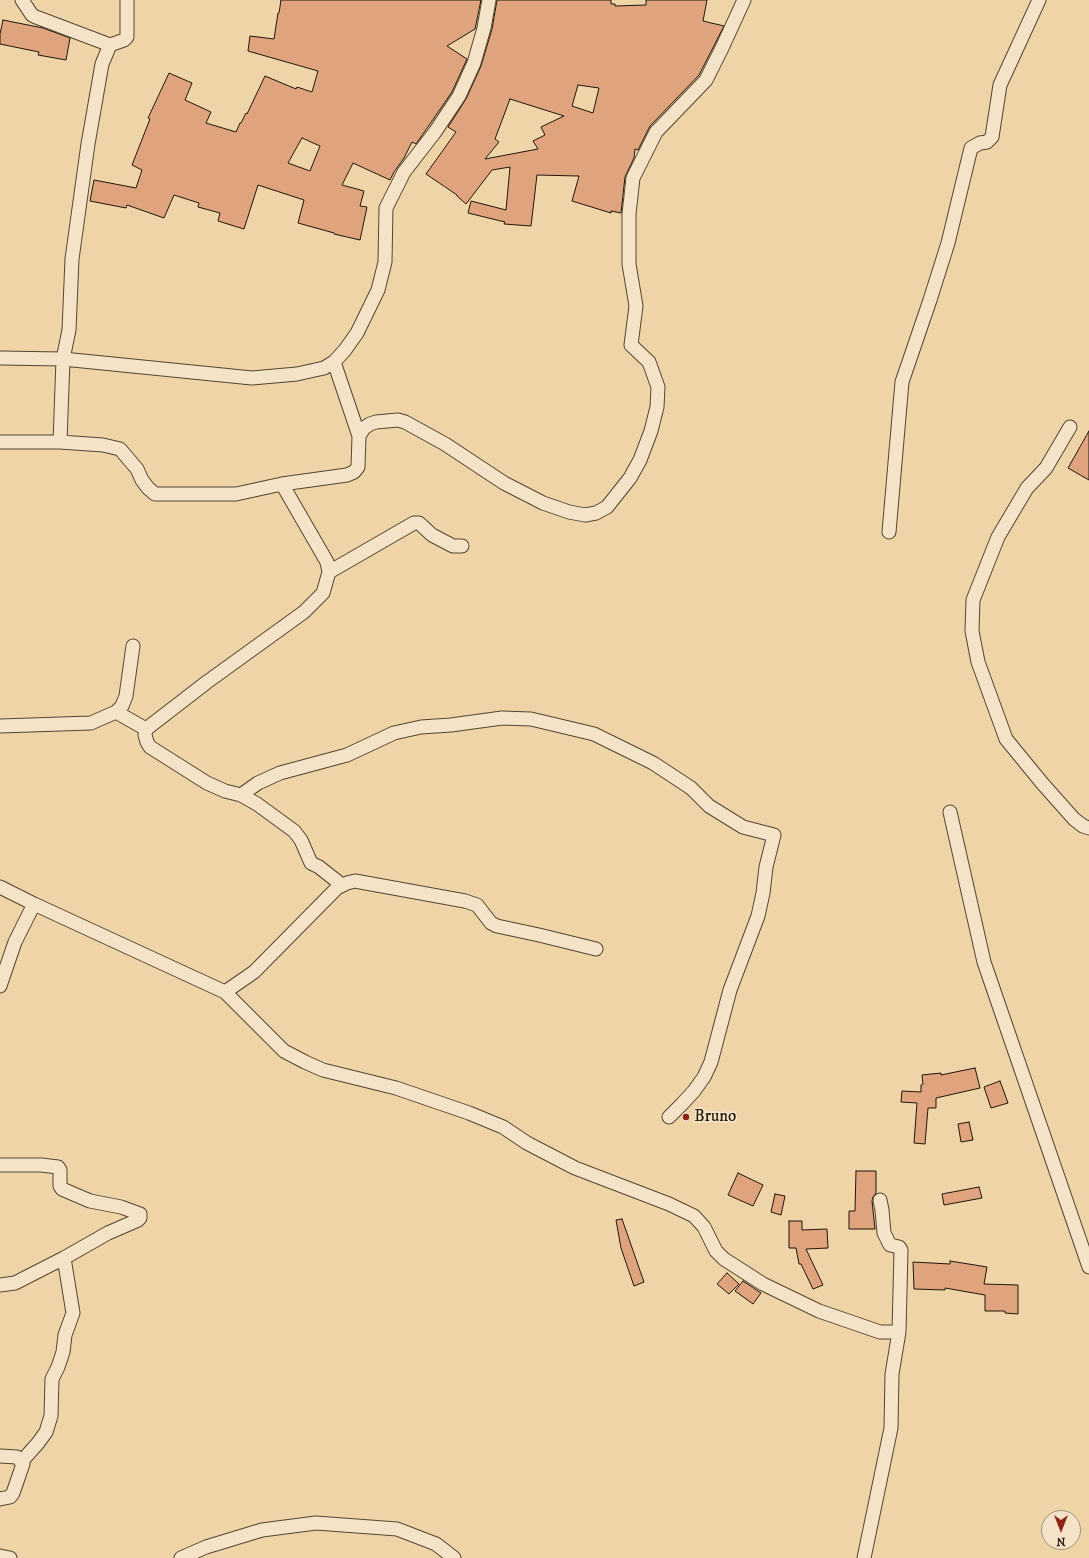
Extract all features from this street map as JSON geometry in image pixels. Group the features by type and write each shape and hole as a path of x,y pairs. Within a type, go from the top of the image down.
{"street":[{"path":"22,0 32,15 36,18 110,45 124,40 127,37 127,0"},
{"path":"0,358 64,359 252,378 297,374 324,368 334,362 346,350 357,333 378,290 385,262 386,208 404,172 435,132 459,96 474,63 484,28 489,0"},
{"path":"359,436 370,424 376,422 398,420 405,422 445,444 504,483 543,503 569,512 584,515 596,513 607,507 630,478 640,460 651,431 657,407 658,387 649,362 631,344 636,306 629,264 629,214 633,178 656,132 706,80 744,0"},
{"path":"889,532 902,382 948,243 971,148 980,143 987,142 992,137 1000,85 1039,0"},
{"path":"60,442 64,359 69,330 72,259 99,77 102,64 110,45"},
{"path":"0,442 60,442 103,445 120,449 137,469 145,484 155,494 236,494 282,484 347,475 354,472 358,467 359,436 334,362"},
{"path":"1070,427 1046,468 1028,488 998,536 972,600 972,631 978,662 1006,739 1074,819 1083,826 1089,828"},
{"path":"146,730 207,682 304,612 323,593 329,572 326,562 282,484"},
{"path":"329,572 414,523 419,523 432,535 453,546 462,546"},
{"path":"0,726 90,723 116,712 122,706 126,696 134,646"},
{"path":"116,712 146,730"},
{"path":"241,795 258,783 280,773 347,755 394,733 421,726 452,725 502,718 531,719 594,734 653,763 691,788 710,806 743,826 774,835 766,867 763,894 758,916 730,990 711,1062 694,1091 669,1117"},
{"path":"146,730 146,738 150,747 207,783 225,791 241,795 257,804 294,831 301,840 311,863 319,867 342,885"},
{"path":"950,812 984,962 1089,1268"},
{"path":"225,992 254,972 342,885 355,881 465,901 477,905 491,923 496,926 596,949"},
{"path":"0,886 34,904 225,992 284,1051 305,1062 323,1070 396,1088 469,1113 503,1127 527,1143 575,1168 669,1204 694,1216 704,1227 716,1251 724,1259 775,1290 819,1311 880,1332 899,1332"},
{"path":"0,986 15,942 34,904"},
{"path":"0,1165 41,1165 58,1167 60,1170 60,1186 62,1189 90,1201 121,1207 140,1214 140,1218 138,1220 108,1233 15,1283 0,1285"},
{"path":"864,1558 890,1428 892,1374 899,1332 901,1250 899,1247 890,1245 884,1233 880,1200"},
{"path":"22,1461 46,1432 52,1416 52,1379 63,1352 65,1335 73,1313 64,1258"},
{"path":"0,1456 17,1457 22,1461 23,1466 10,1497 0,1499"},
{"path":"181,1558 206,1547 262,1530 316,1523 396,1529 436,1544 454,1558"},
{"path":"0,1556 10,1558"}],"building":[{"path":"281,0 481,0 475,29 447,46 467,59 452,92 416,144 412,142 390,180 353,163 342,185 364,191 360,206 367,207 360,240 298,223 304,200 258,185 244,229 218,221 220,213 198,207 199,203 174,195 164,218 127,205 126,208 90,201 94,180 136,188 142,170 132,165 150,119 148,118 169,73 192,83 185,100 211,112 206,123 236,132 246,113 247,114 265,76 296,89 297,87 312,92 318,71 248,51 250,36 274,39","holes":["302,138 320,146 310,171 288,163"]},
{"path":"497,0 611,0 611,4 615,4 615,6 646,5 646,0 707,0 703,21 724,26 699,75 650,126 638,150 635,149 634,158 625,177 621,213 611,211 611,213 572,201 579,176 537,175 531,226 504,224 505,222 468,213 471,201 506,210 510,167 492,170 466,204 457,195 426,174 456,132 448,127 466,99 481,66 492,29","holes":["578,85 599,88 593,113 572,106","510,99 564,116 541,127 545,135 533,141 538,149 485,159 499,142 495,139"]},
{"path":"3,20 43,28 70,38 66,60 38,55 39,52 0,44 0,34"},
{"path":"1089,431 1089,480 1068,468"},
{"path":"975,1068 980,1088 936,1098 936,1108 928,1108 925,1144 914,1143 917,1103 901,1102 902,1091 921,1092 921,1085 923,1084 922,1075 941,1073 941,1075"},
{"path":"1000,1081 1008,1103 991,1108 984,1087"},
{"path":"969,1122 973,1140 961,1142 958,1124"},
{"path":"856,1171 876,1171 876,1193 872,1201 875,1229 849,1229 849,1211 855,1211"},
{"path":"738,1173 763,1185 753,1206 728,1195"},
{"path":"979,1187 982,1198 944,1205 942,1194"},
{"path":"775,1194 785,1196 781,1215 771,1212"},
{"path":"622,1219 644,1282 634,1286 621,1248 616,1220"},
{"path":"789,1221 802,1221 802,1230 827,1229 828,1248 806,1249 823,1285 813,1289 801,1264 799,1264 796,1248 789,1248"},
{"path":"950,1261 987,1267 984,1284 1018,1285 1018,1314 1005,1313 1005,1311 985,1311 985,1295 945,1288 945,1290 914,1289 913,1262 950,1264"},
{"path":"727,1273 739,1284 729,1294 717,1284"},
{"path":"743,1281 761,1293 753,1304 735,1291"}],"place":[{"name":"Bruno","path":"686,1117"}]}
